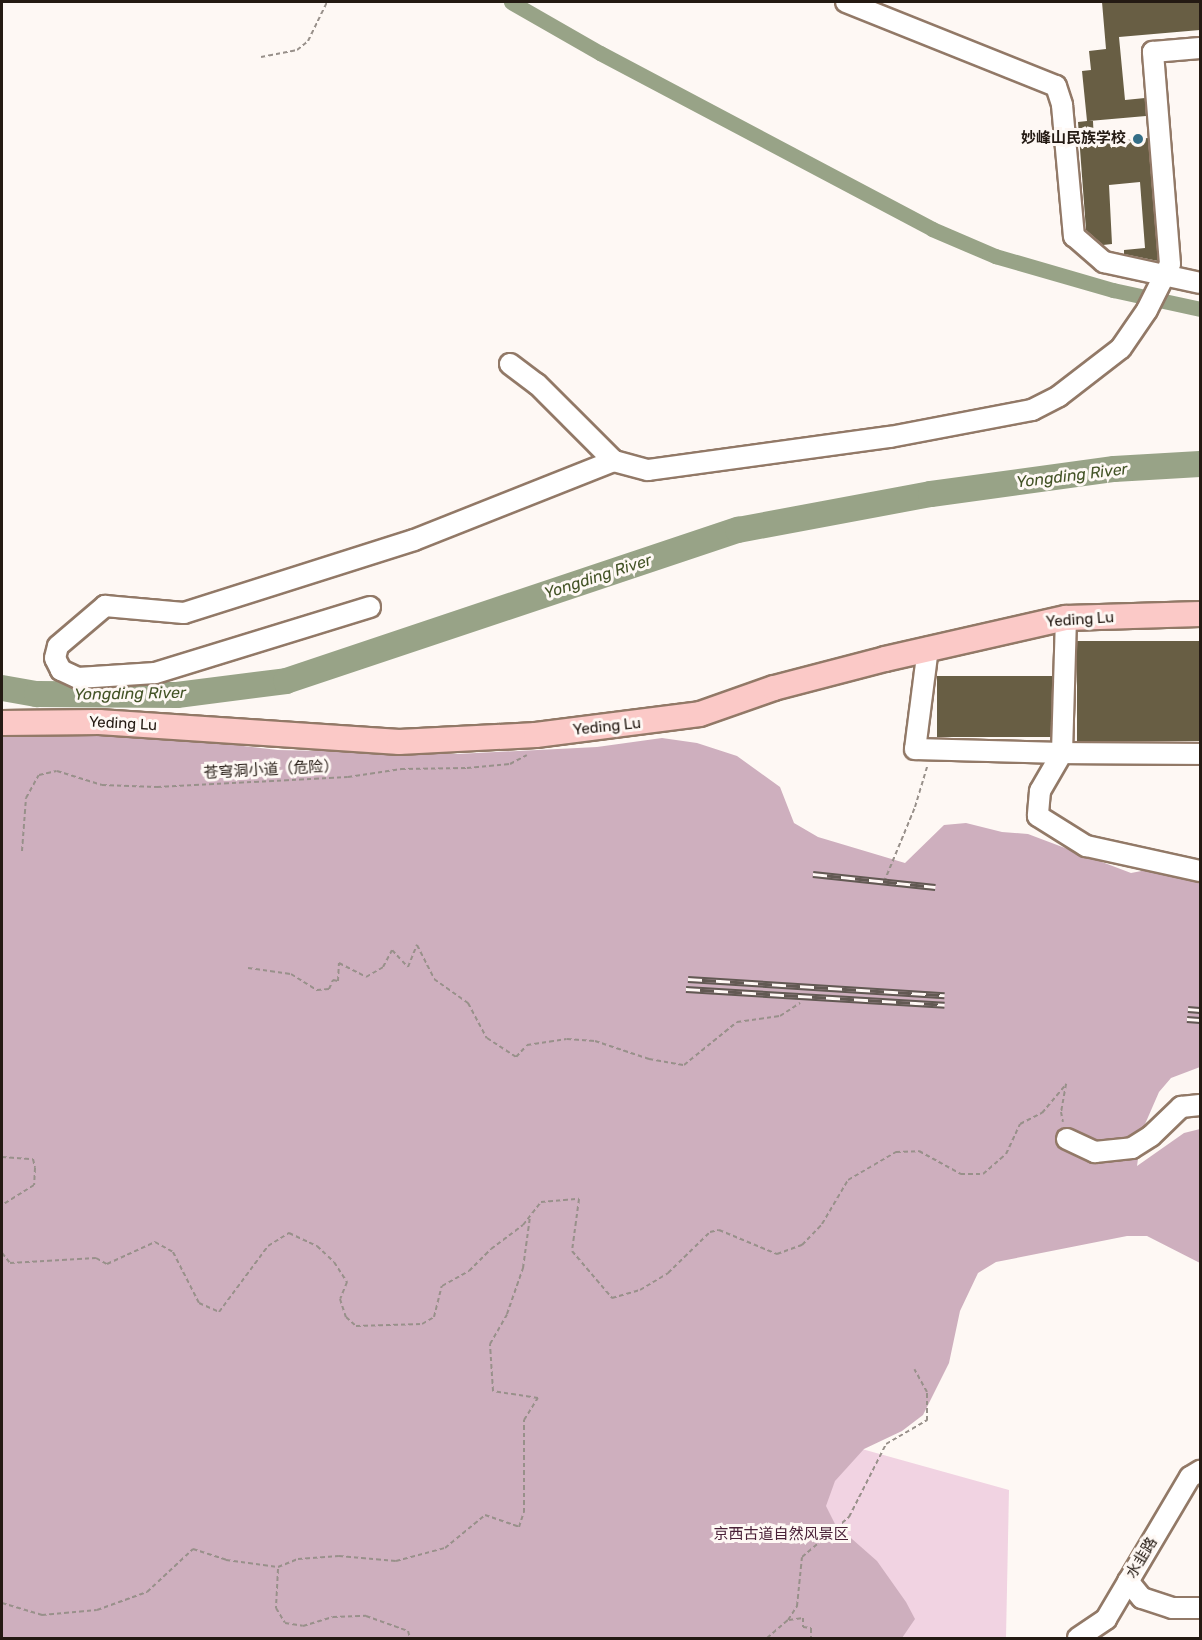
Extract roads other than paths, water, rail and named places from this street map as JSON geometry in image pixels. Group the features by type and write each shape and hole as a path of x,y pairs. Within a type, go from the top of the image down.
{"main road":[{"name":"Yeding Lu","path":"2,723 99,722 399,742 536,735 700,714 774,688 928,648 1066,618 1200,614"}],"street":[{"path":"846,2 1056,86 1062,105 1074,236 1104,262 1158,283 1200,283"},
{"path":"510,364 537,384 614,461 648,470 890,437 1032,410 1059,396 1121,348 1147,310 1158,283 1170,264 1153,52 1200,48"},
{"path":"370,607 155,673 78,678 61,670 55,658 58,646 105,606 184,613 414,540 614,461"},
{"path":"1066,618 1062,753 1040,791 1038,816 1086,846 1200,871"},
{"path":"928,648 915,749 1200,754"},
{"path":"1067,1139 1095,1152 1132,1148 1151,1136 1181,1107 1200,1105"},
{"name":"水韭路","path":"1078,1638 1106,1619 1190,1478 1200,1471"},
{"path":"1128,1581 1142,1598 1172,1608 1200,1608"}],"waterway":[{"path":"511,2 600,53 932,229 995,256 1113,290 1200,309"},
{"name":"Yongding River","path":"2,688 37,694 177,695 286,681 738,530 931,494 1114,469 1200,464"}],"railway":[{"path":"813,874 935,887"},
{"path":"688,979 945,995"},
{"path":"686,989 945,1005"},
{"path":"1188,1009 1200,1010"},
{"path":"1187,1019 1200,1020"}],"place":[{"name":"妙峰山民族学校","path":"1138,139"}],"park label":[{"name":"京西古道自然风景区","path":"781,1535"}]}
